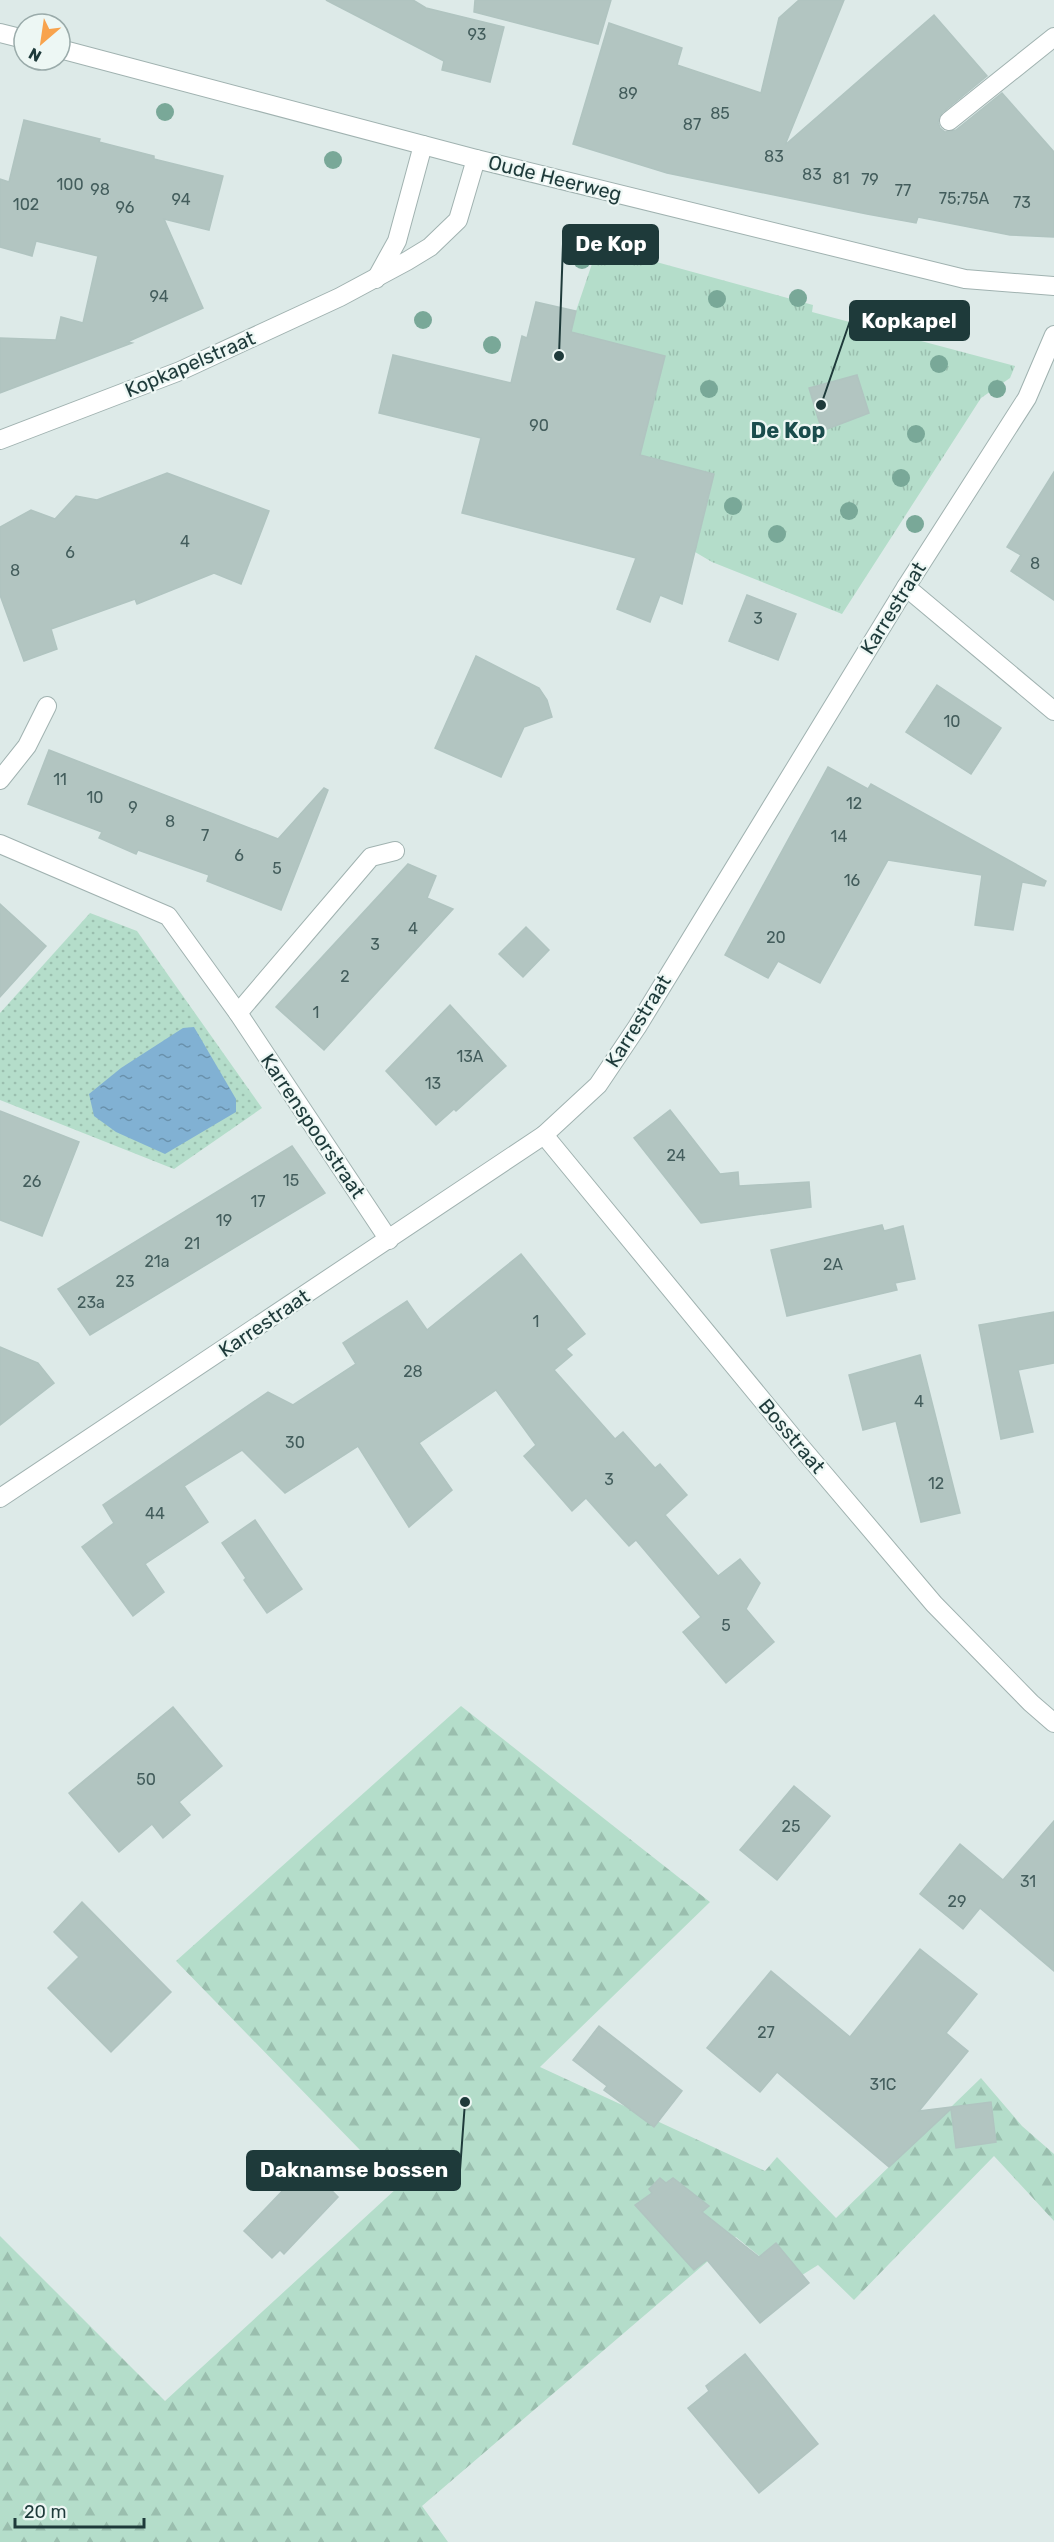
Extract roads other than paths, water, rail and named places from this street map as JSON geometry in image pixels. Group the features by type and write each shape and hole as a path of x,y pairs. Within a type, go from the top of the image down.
{"street":[{"path":"949,122 1054,37"},
{"name":"Oude Heerweg","path":"72,51 476,159 965,279 1054,286"},
{"path":"376,279 396,241 423,145"},
{"name":"Kopkapelstraat","path":"0,440 180,371 376,279 430,247 458,219 476,159"},
{"name":"Karrestraat","path":"0,1498 544,1135 598,1085 637,1027 906,587 1027,398 1054,335"},
{"path":"906,587 1054,711"},
{"path":"0,780 27,746 47,706"},
{"name":"Karrenspoorstraat","path":"0,844 168,916 238,1013 389,1240"},
{"path":"238,1013 371,857 395,851"},
{"name":"Bosstraat","path":"544,1135 795,1440 934,1604 1031,1703 1054,1723"}],"water":[{"path":"194,1027 236,1099 236,1112 165,1154 116,1132 94,1116 89,1094 121,1068 183,1028"}],"place":[{"name":"De Kop","path":"559,356"},
{"name":"Kopkapel","path":"821,405"},
{"name":"Daknamse bossen","path":"465,2102"}],"district":[{"name":"De Kop","path":"788,430"}]}
